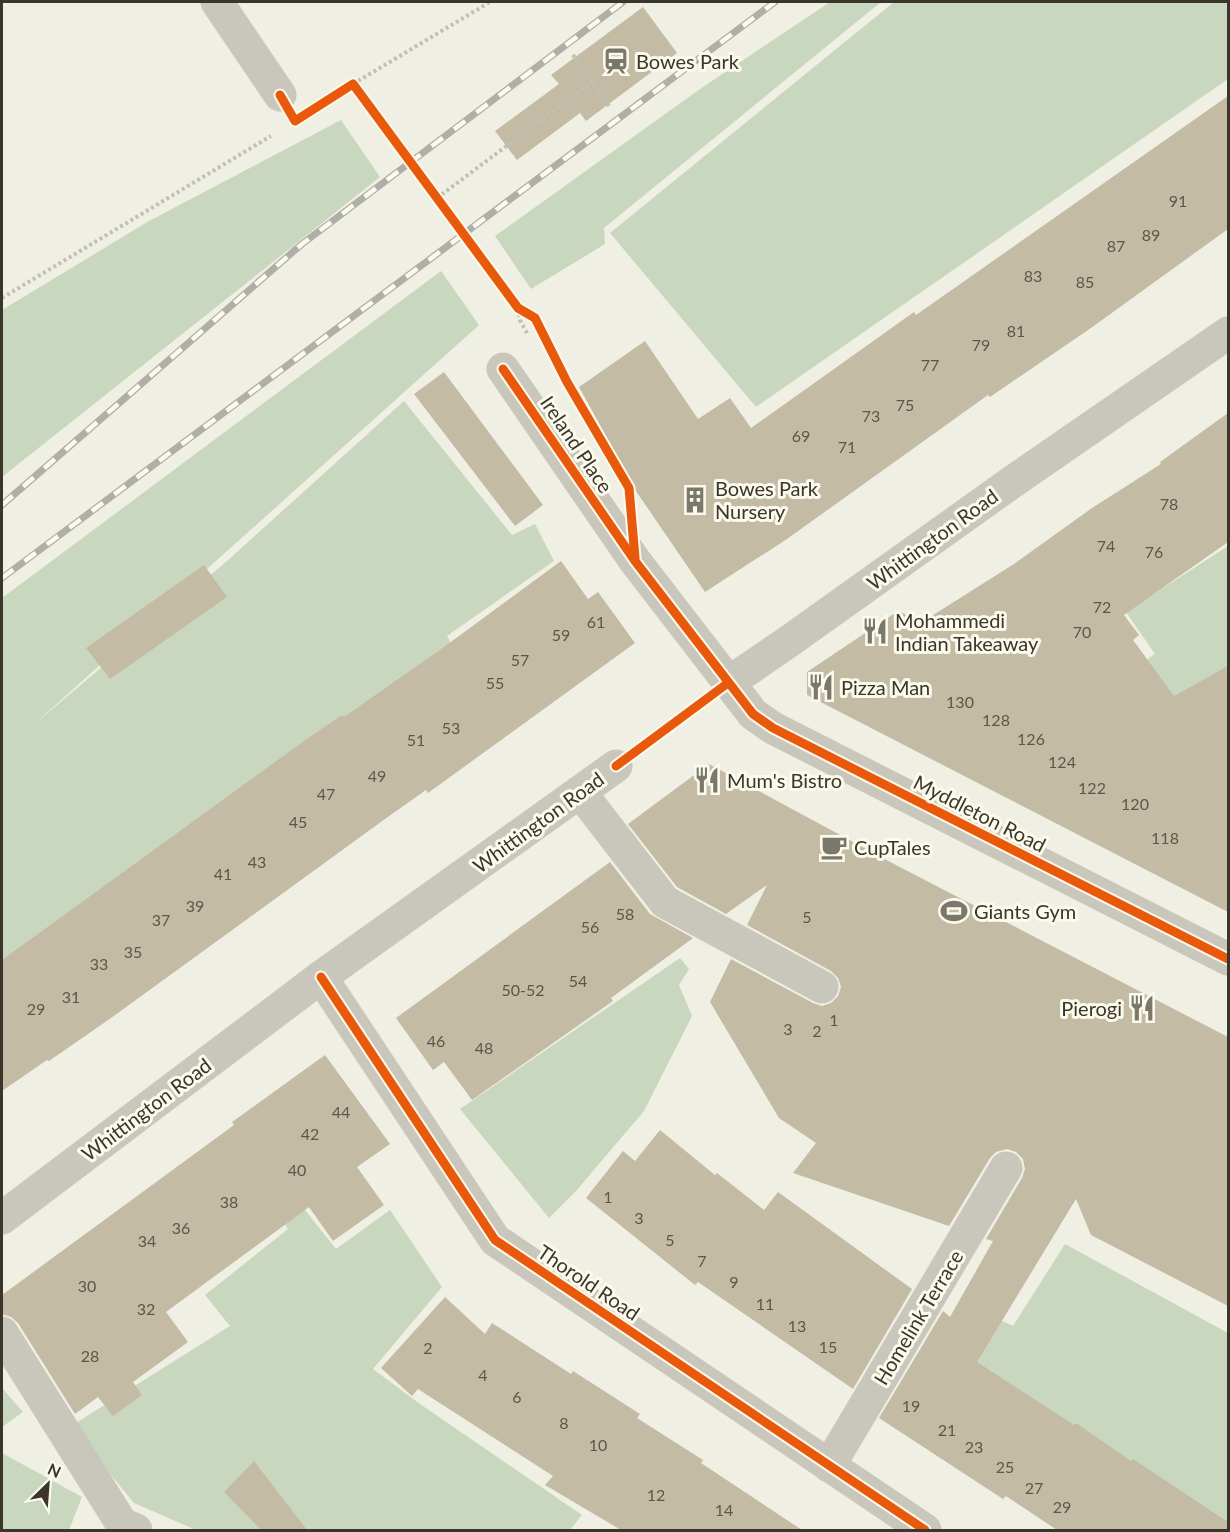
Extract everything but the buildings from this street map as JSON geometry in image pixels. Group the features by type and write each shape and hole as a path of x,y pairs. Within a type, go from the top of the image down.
{"street":[{"path":"217,2 288,108"},
{"name":"Whittington Road","path":"728,683 1228,333"},
{"name":"Ireland Place","path":"503,369 635,561 728,683"},
{"name":"Myddleton Road","path":"728,683 753,714 773,729 1228,959"},
{"name":"Whittington Road","path":"2,1218 321,977 616,766"},
{"path":"580,792 665,902 822,987"},
{"name":"Thorold Road","path":"321,977 495,1239 925,1530"},
{"name":"Homelink Terrace","path":"829,1466 1006,1168"},
{"path":"2,1333 122,1524 136,1530"}],"path":[{"path":"343,90 490,2"},
{"path":"573,55 609,106"},
{"path":"437,198 592,82"},
{"path":"353,84 360,93"},
{"path":"2,298 288,108"},
{"path":"430,189 444,208"},
{"path":"511,299 522,314"}],"green space":[{"path":"830,2 881,2 604,228 605,244 531,289 495,236 700,89"},
{"path":"894,2 1228,2 1228,79 756,407 610,233"},
{"path":"341,120 380,177 2,477 2,310 149,221"},
{"path":"441,271 479,325 31,727 227,561 404,401 512,535 535,524 554,561 447,636 503,739 492,746 446,693 2,979 2,598"},
{"path":"1228,546 1228,737 1223,744 1103,690 1155,654 1126,612"},
{"path":"680,958 689,969 679,985 692,1016 644,1111 576,1191 549,1218 460,1109"},
{"path":"282,1181 336,1249 390,1210 442,1287 373,1369 582,1515 570,1530 196,1530 134,1503 71,1426 230,1326 205,1295 288,1229 264,1192"},
{"path":"1065,1244 1228,1333 1228,1530 1193,1530 955,1377 965,1304 1013,1326"},
{"path":"2,1388 23,1412 2,1427"},
{"path":"2,1453 82,1497 69,1530 2,1530"}],"railway":[{"path":"2,505 302,244 623,2"},
{"path":"2,578 775,2"}],"cycle path":[{"path":"280,95 295,121 353,84 518,308 535,318 567,382 629,488 635,558"},
{"path":"503,369 635,561 753,714 773,728 1228,959"},
{"path":"616,766 728,683"},
{"path":"321,977 495,1240 925,1530"}],"place":[{"name":"Bowes Park","path":"616,61"},
{"name":"Bowes Park Nursery","path":"695,500"},
{"name":"Mohammedi Indian Takeaway","path":"875,631"},
{"name":"Pizza Man","path":"821,687"},
{"name":"Mum's Bistro","path":"707,780"},
{"name":"CupTales","path":"834,847"},
{"name":"Giants Gym","path":"954,911"},
{"name":"Pierogi","path":"1142,1008"}]}
